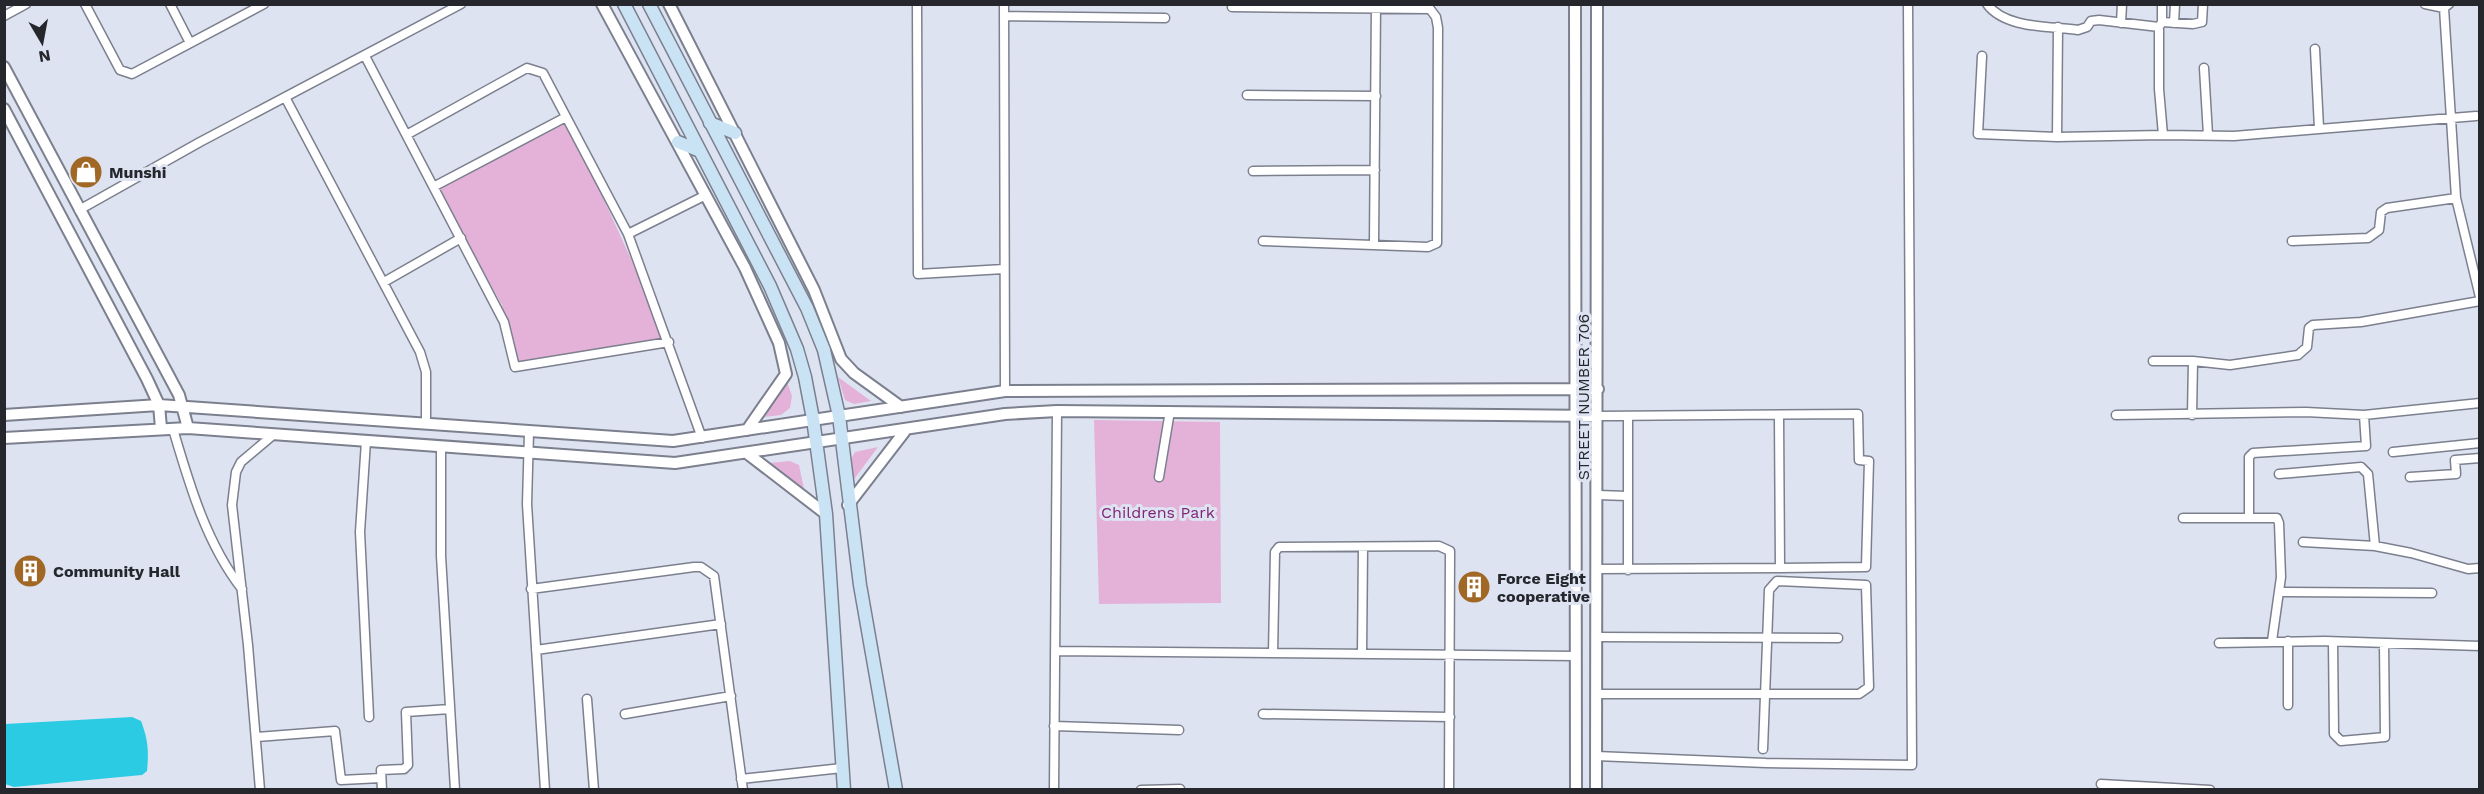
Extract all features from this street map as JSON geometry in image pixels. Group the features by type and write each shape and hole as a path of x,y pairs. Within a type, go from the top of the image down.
{"main road":[{"path":"624,4 788,326 805,377 826,514 844,789"},
{"path":"649,4 807,308 824,350 839,416 848,505 896,789"},
{"path":"710,123 735,133"},
{"path":"678,142 700,151"}],"street":[{"path":"4,16 26,4"},
{"path":"85,4 120,70 127,73 136,73 264,4"},
{"path":"170,4 190,43"},
{"path":"79,210 460,4"},
{"path":"602,4 763,303 786,368 786,374 747,430"},
{"path":"669,4 814,290 841,359 854,373 901,407"},
{"path":"917,4 918,274 1004,268"},
{"path":"1004,4 1005,391"},
{"path":"1575,4 1576,789"},
{"name":"STREET NUMBER 706","path":"1596,789 1597,4"},
{"path":"1596,756 1766,764 1912,765 1908,4"},
{"path":"1987,4 1992,12 2007,20 2078,30 2087,27 2091,21 2099,20 2160,24 2202,22 2203,4"},
{"path":"2121,23 2122,4"},
{"path":"2162,4 2158,80 2163,135"},
{"path":"2174,23 2175,4"},
{"path":"2153,361 2193,361 2230,365 2298,355 2307,347 2309,328 2313,325 2361,322 2480,299 2456,198 2449,118 2446,6 2425,4"},
{"path":"1374,243 1376,6"},
{"path":"1232,7 1376,6 1430,9 1436,17 1439,233 1437,243 1428,247 1374,243 1263,241"},
{"path":"1004,16 1165,18"},
{"path":"2056,136 2058,27"},
{"path":"2315,49 2319,129"},
{"path":"365,56 408,134 504,322 515,367 669,342"},
{"path":"1982,56 1978,134 2208,135 2319,129 2476,116"},
{"path":"4,67 184,406 188,428"},
{"path":"408,134 531,68 543,73 628,234 702,438"},
{"path":"2204,68 2208,135"},
{"path":"1247,95 1376,96"},
{"path":"285,97 420,352 426,372 426,424"},
{"path":"4,109 159,405 203,519 233,577 242,589"},
{"path":"435,186 566,117"},
{"path":"1253,171 1375,171"},
{"path":"628,234 706,195"},
{"path":"2292,241 2368,238 2379,230 2381,212 2387,208 2456,198"},
{"path":"384,282 461,238"},
{"path":"2469,258 2480,256"},
{"path":"2192,415 2193,361"},
{"path":"4,415 159,405 529,433 673,441 1005,391 1598,389"},
{"path":"2116,415 2316,412 2364,416 2480,403"},
{"path":"4,438 188,428 675,463 817,444 1005,414 1057,411 1628,417 1858,414 1859,460 1869,461 1866,567 1597,569"},
{"path":"1054,789 1057,411"},
{"path":"1160,477 1170,411"},
{"path":"1779,416 1780,567"},
{"path":"2249,518 2249,457 2253,453 2366,446 2364,416"},
{"path":"1628,417 1628,570"},
{"path":"848,505 905,430"},
{"path":"529,433 527,504 544,789"},
{"path":"260,789 257,737 232,505 236,472 248,453 273,435"},
{"path":"366,441 360,532 369,717"},
{"path":"2393,452 2480,444"},
{"path":"441,446 441,556 455,789"},
{"path":"748,454 826,514"},
{"path":"2410,477 2456,474 2455,460 2480,458"},
{"path":"2279,474 2361,467 2366,470 2375,546"},
{"path":"1598,495 1627,496"},
{"path":"2183,518 2270,516 2277,518 2279,523 2279,592 2272,641"},
{"path":"2303,542 2375,546 2411,553 2468,569 2480,568"},
{"path":"1273,653 1275,552 1279,547 1439,546 1450,551 1449,789"},
{"path":"1362,654 1363,547"},
{"path":"531,589 701,567 714,576 743,789"},
{"path":"1597,694 1764,694 1866,692 1869,687 1866,585 1778,581 1769,590 1766,639 1764,694 1763,749"},
{"path":"2279,592 2432,593"},
{"path":"536,650 721,624"},
{"path":"1597,637 1838,638"},
{"path":"2288,641 2288,705"},
{"path":"2219,643 2288,641 2480,646"},
{"path":"2333,642 2334,734 2341,741 2385,736 2384,643"},
{"path":"1055,651 1576,656"},
{"path":"626,714 731,696"},
{"path":"587,699 594,789"},
{"path":"382,789 381,778 384,769 404,768 408,765 406,712 450,709"},
{"path":"1263,714 1450,717"},
{"path":"1054,726 1179,730"},
{"path":"257,737 334,731 341,780 381,778"},
{"path":"741,779 842,768"},
{"path":"2101,784 2210,789"},
{"path":"1141,789 1180,789"}],"green space":[{"path":"566,117 669,342 515,367 502,305 435,186"},
{"path":"838,377 871,401 854,404 845,400"},
{"path":"786,379 792,396 790,408 781,415 765,417"},
{"name":"Childrens Park","path":"1094,420 1220,422 1221,603 1099,604"},
{"path":"878,447 852,482 850,461 855,452"},
{"path":"790,461 799,465 804,489 769,463"}],"water":[{"path":"132,717 141,721 147,740 147,771 142,775 14,787 5,784 5,724"}],"place":[{"name":"Munshi","path":"86,172"},
{"name":"Community Hall","path":"30,571"},
{"name":"Force Eight cooperative","path":"1474,587"}]}
